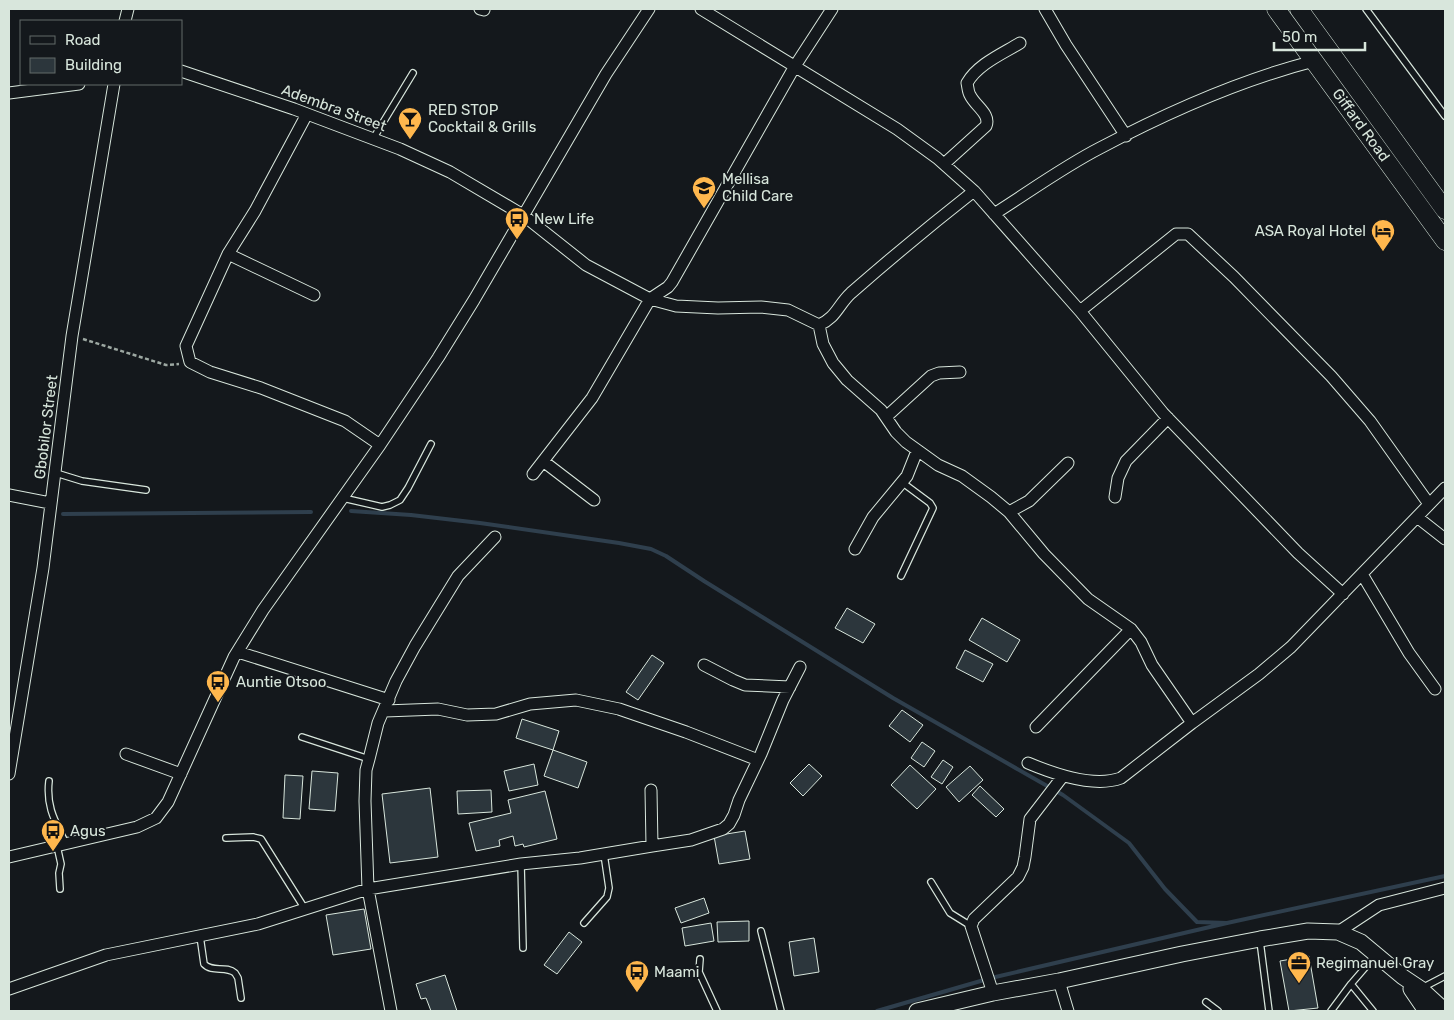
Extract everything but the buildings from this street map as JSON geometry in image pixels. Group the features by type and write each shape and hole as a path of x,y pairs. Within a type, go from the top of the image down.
{"main road":[{"name":"Giffard Road","path":"1276,9 1445,241"},
{"name":"Giffard Road","path":"1299,9 1445,210"}],"street":[{"path":"9,857 137,827 156,818 168,802 238,652 263,610 380,445 438,358 606,74 649,9"},
{"path":"701,9 897,129 944,164 974,191 1080,311 1168,418 1298,553 1343,594"},
{"path":"533,474 592,398 650,299 668,287 672,282 794,66 832,9"},
{"path":"1046,9 1066,45 1126,136"},
{"path":"944,164 986,126 988,122 986,116 970,95 967,83 972,75 986,63 1020,42"},
{"path":"994,214 1099,148 1214,94 1277,71 1314,61"},
{"name":"Adembra Street","path":"182,71 307,114 400,149 450,172 523,215 586,265 650,299 676,306 718,308 762,307 788,310 819,325"},
{"path":"9,93 72,85"},
{"name":"Gbobilor Street","path":"9,774 43,568 72,336 114,85"},
{"path":"307,114 254,211 228,254 186,346 190,362 210,372 261,388 345,421 380,445"},
{"path":"974,191 850,294 836,314 828,321 819,325 823,344 833,363 847,380 874,402 896,432 917,451 938,465 962,476 1009,512 1044,554 1076,588 1088,599 1131,628 1141,642 1152,665 1192,723"},
{"path":"1080,311 1176,234 1188,234 1234,277 1331,376 1370,421 1430,504"},
{"path":"228,254 314,295"},
{"path":"886,417 931,376 939,373 960,372"},
{"path":"1115,497 1118,478 1126,461 1168,418"},
{"path":"855,549 873,518 902,483 917,451"},
{"path":"543,461 594,500"},
{"path":"1009,512 1029,501 1068,463"},
{"path":"1028,763 1054,774 1060,780 1112,782 1121,778 1259,674 1291,647 1445,488"},
{"path":"9,495 50,503"},
{"path":"1417,517 1445,539"},
{"path":"391,1011 368,889 365,801 366,770 378,723 415,646 458,576 494,537"},
{"path":"1362,574 1409,652 1435,689"},
{"path":"1036,726 1131,628"},
{"path":"238,652 387,706 438,710 467,715 496,714 530,704 576,700 619,709 758,760"},
{"path":"704,665 745,684 790,687"},
{"path":"9,989 106,955 258,924 368,889 521,864 604,854 691,840 726,827 734,815 739,800 800,667"},
{"path":"126,754 180,774"},
{"path":"990,984 971,926 974,919 1018,877 1026,857 1030,819 1060,780"},
{"path":"651,790 652,846"},
{"path":"1338,932 1379,905 1445,888"},
{"path":"917,1011 990,984 1059,981 1260,938 1308,931 1338,932 1361,942 1445,1011"},
{"path":"1403,977 1426,1011"},
{"path":"1059,981 1068,1011"}],"lane":[{"path":"1366,9 1445,116"},
{"path":"373,139 413,73"},
{"path":"343,498 382,507 400,500 431,444"},
{"path":"56,473 82,481 146,490"},
{"path":"901,576 933,508 930,503 902,483"},
{"path":"302,737 369,758"},
{"path":"49,781 49,805 61,845 60,889"},
{"path":"226,838 253,837 261,839 305,909"},
{"path":"584,923 607,897 609,888 604,854"},
{"path":"521,864 523,948"},
{"path":"931,882 950,913 971,926"},
{"path":"761,931 781,1011"},
{"path":"200,936 204,964 211,969 226,969 235,973 240,998"},
{"path":"1260,938 1269,1011"},
{"path":"1331,1011 1377,954"},
{"path":"700,959 699,972 717,1011"},
{"path":"1420,989 1445,976"},
{"path":"1351,984 1373,1011"},
{"path":"1206,1002 1218,1011"}],"path":[{"path":"72,336 166,365 190,362"}],"waterway":[{"path":"351,511 411,515 480,523 619,543 651,549 666,556 893,698 1063,795 1129,843 1165,889 1197,922 1227,923"},
{"path":"63,514 311,512"},
{"path":"877,1011 991,978 1227,923 1445,876"}],"place":[{"name":"RED STOP Cocktail & Grills","path":"410,140"},
{"name":"Mellisa Child Care","path":"704,209"},
{"name":"New Life","path":"517,240"},
{"name":"ASA Royal Hotel","path":"1383,252"},
{"name":"Auntie Otsoo","path":"218,703"},
{"name":"Agus","path":"53,852"},
{"name":"Regimanuel Gray","path":"1299,984"},
{"name":"Maami","path":"637,993"}]}
